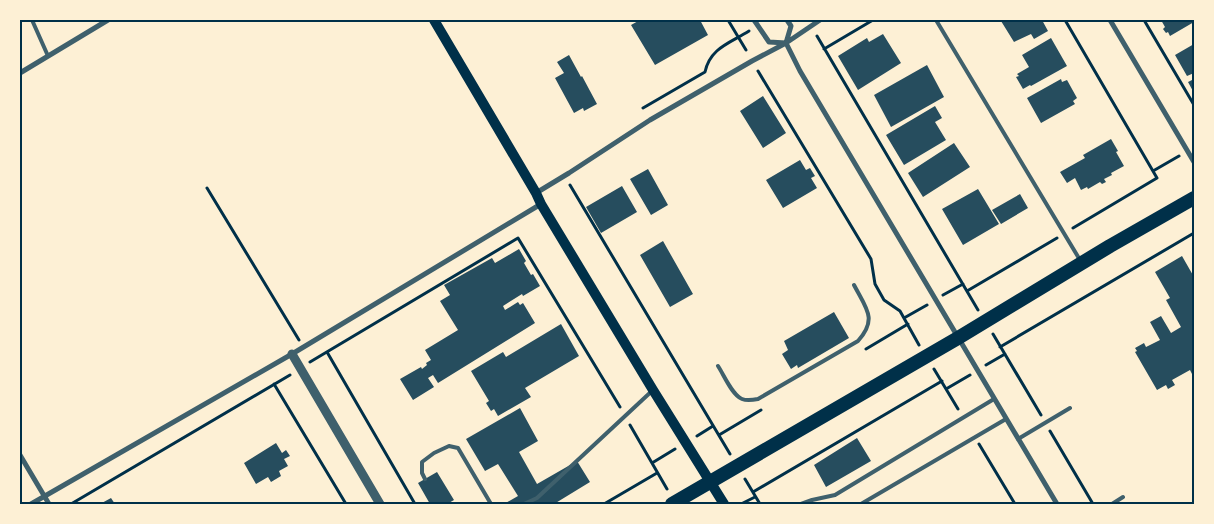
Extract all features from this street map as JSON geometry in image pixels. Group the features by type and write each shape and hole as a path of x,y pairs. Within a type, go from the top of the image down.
{"highway":[{"path":"674,503 1194,198"}],"main road":[{"path":"434,20 541,204 724,504"}],"street":[{"path":"20,73 108,20"},
{"path":"754,20 769,42 786,43"},
{"path":"787,20 790,26 786,43 800,71 1057,504"},
{"path":"536,193 650,120 786,43 820,20"},
{"path":"1110,20 1194,162"},
{"path":"31,504 292,354 541,204"},
{"path":"292,354 380,504"},
{"path":"20,455 49,504"}],"lane":[{"path":"32,20 48,56"},
{"path":"936,20 1082,263"},
{"path":"718,366 736,394 743,400 750,400 758,398 858,341 865,333 869,322 868,310 854,285"},
{"path":"524,504 537,498 653,390"},
{"path":"801,504 835,495 994,399"},
{"path":"1018,439 1070,408"},
{"path":"861,504 1006,419"},
{"path":"425,479 422,473 422,462 434,453 449,446 458,448 491,504"},
{"path":"1112,504 1123,497"},
{"path":"872,498 875,504"}],"path":[{"path":"728,20 746,50"},
{"path":"824,49 873,20"},
{"path":"1065,20 1158,178"},
{"path":"1144,20 1194,105"},
{"path":"643,108 705,72 711,56 749,31"},
{"path":"817,36 1000,347 1194,233"},
{"path":"753,492 942,381 900,311 884,300 875,284 871,259 758,71"},
{"path":"1153,171 1187,151"},
{"path":"564,176 760,504"},
{"path":"206,188 303,347"},
{"path":"518,238 625,416 674,503"},
{"path":"327,352 415,504"},
{"path":"274,384 346,504"},
{"path":"604,504 658,473"},
{"path":"741,504 755,496"}],"building":[{"path":"640,20 700,20 708,35 655,65 631,25"},
{"path":"1042,20 1048,31 1034,39 1031,34 1014,42 1001,21"},
{"path":"1161,20 1194,20 1194,22 1170,36 1163,29 1165,27"},
{"path":"883,34 901,63 858,90 838,56 867,38 869,42"},
{"path":"1051,38 1067,66 1023,89 1016,77 1019,76 1017,74 1029,67 1022,55"},
{"path":"1194,44 1194,73 1187,76 1175,55"},
{"path":"569,55 597,104 584,111 583,108 574,113 555,78 564,73 557,62"},
{"path":"927,65 944,97 891,127 874,95"},
{"path":"1061,79 1062,82 1067,80 1077,98 1073,101 1075,104 1041,123 1027,98"},
{"path":"1194,79 1194,93 1188,82"},
{"path":"763,96 786,133 763,148 740,111"},
{"path":"935,106 942,118 935,122 946,140 904,165 886,135"},
{"path":"1111,139 1124,166 1104,179 1106,182 1102,184 1100,182 1088,189 1087,187 1081,190 1075,178 1067,183 1060,172 1085,158 1083,155"},
{"path":"954,143 970,167 923,197 908,173"},
{"path":"800,160 806,170 810,168 815,176 811,178 817,188 783,208 766,180"},
{"path":"648,169 668,205 651,215 630,179"},
{"path":"622,186 637,212 601,233 586,207"},
{"path":"978,189 999,224 963,245 942,209"},
{"path":"1020,194 1028,208 1001,224 992,210"},
{"path":"663,241 693,294 670,307 640,255"},
{"path":"519,249 526,261 524,263 540,286 523,296 522,294 503,306 505,310 518,302 520,305 523,303 535,323 438,383 433,375 428,378 434,387 413,400 400,379 427,365 426,363 431,360 425,350 458,330 440,301 450,295 444,285 492,258 495,263"},
{"path":"1182,256 1194,277 1194,373 1192,374 1190,370 1172,380 1175,385 1168,389 1166,385 1157,390 1135,352 1137,351 1135,348 1144,343 1146,347 1160,340 1150,322 1161,316 1171,333 1181,327 1166,300 1170,298 1155,272"},
{"path":"834,312 849,338 798,368 797,365 791,369 782,354 788,350 784,341"},
{"path":"561,324 579,356 525,388 531,397 498,416 494,409 491,411 486,403 489,401 471,371 503,352 506,357"},
{"path":"520,408 538,441 519,452 537,484 577,461 590,482 554,504 504,504 518,496 498,464 485,471 466,439"},
{"path":"857,438 871,461 826,487 814,465"},
{"path":"276,443 282,453 286,450 290,456 284,459 288,466 279,471 281,476 271,482 268,477 256,484 244,463"},
{"path":"437,472 454,500 447,504 430,504 418,483"},
{"path":"111,498 115,504 100,504"}]}
